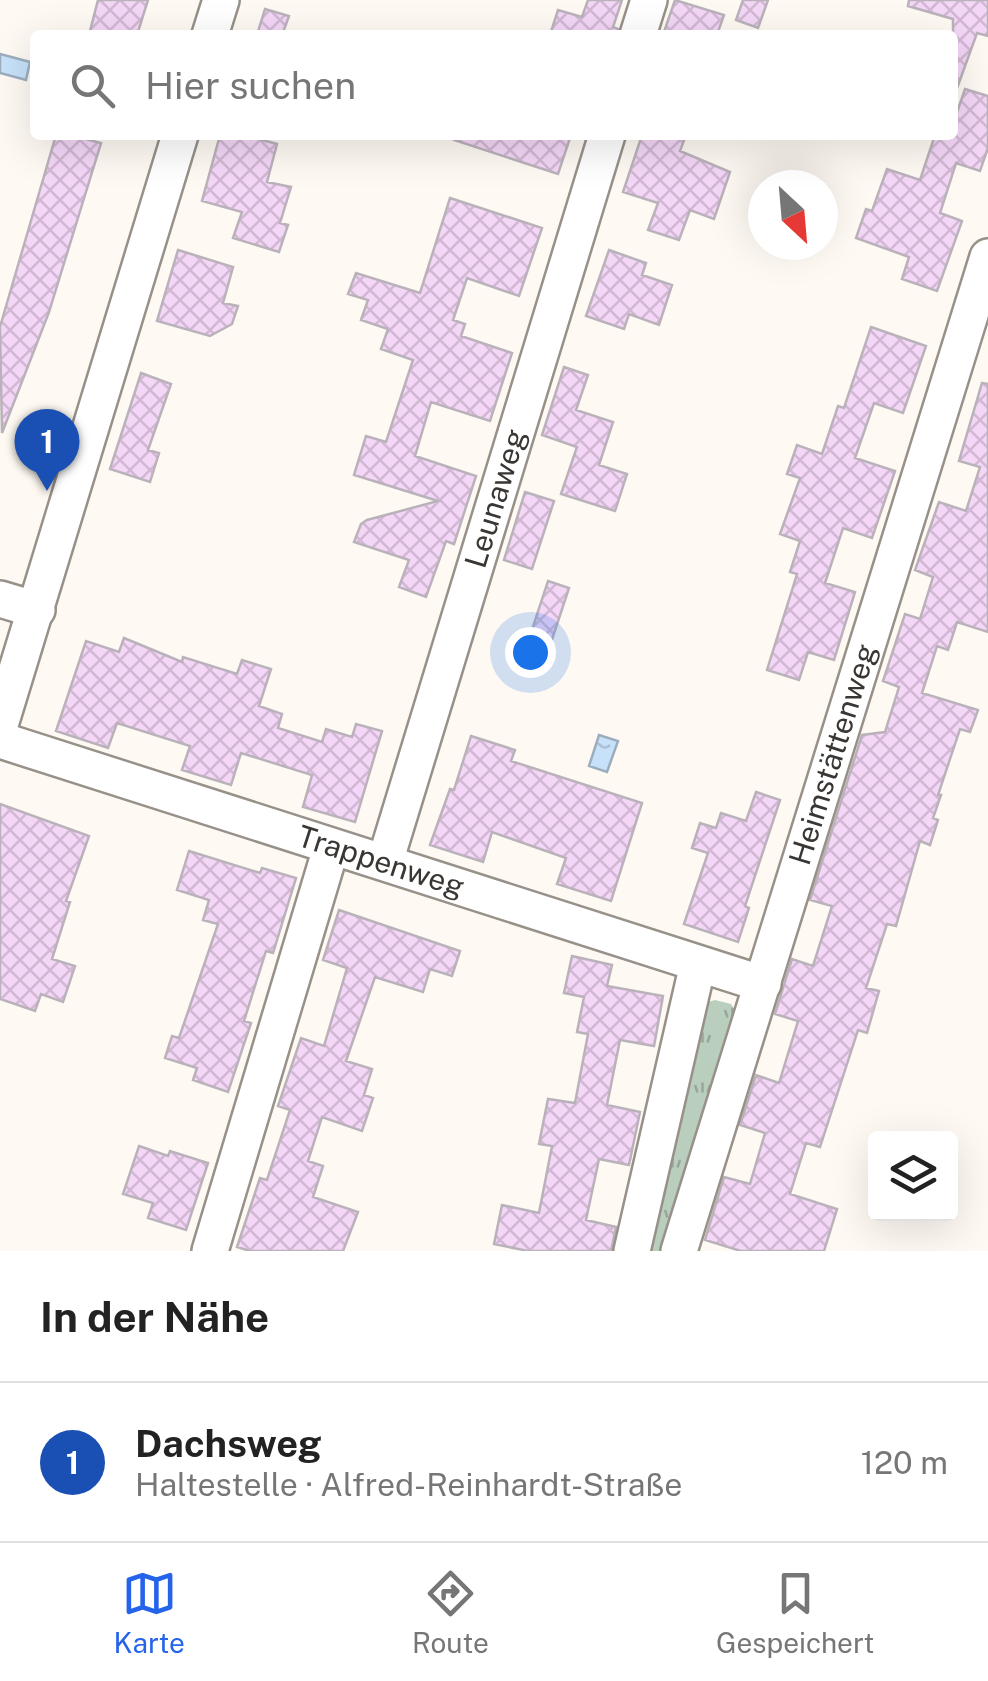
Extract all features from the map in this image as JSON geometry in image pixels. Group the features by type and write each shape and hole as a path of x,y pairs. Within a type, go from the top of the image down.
{"street":[{"path":"212,30 221,0"},
{"path":"640,30 649,0"},
{"path":"0,725 178,140"},
{"name":"Leunaweg","path":"385,862 606,140"},
{"name":"Heimstättenweg","path":"679,1251 988,257"},
{"path":"0,599 36,610"},
{"name":"Trappenweg","path":"0,740 762,984"},
{"path":"210,1251 331,848"},
{"path":"632,1251 698,964"}],"green space":[{"path":"715,1000 731,1004 737,1014 670,1251 646,1251 705,1003"}],"water":[{"path":"0,54 30,62 26,80 0,73"},
{"path":"599,735 618,741 607,772 589,766"}],"building":[{"path":"98,0 148,0 139,30 90,30"},
{"path":"588,0 622,0 613,27 618,30 552,30 558,10 582,17"},
{"path":"675,0 724,15 719,30 665,30"},
{"path":"743,0 768,0 758,28 736,20"},
{"path":"909,0 988,0 988,36 977,33 958,85 958,30 953,30 953,19 908,6"},
{"path":"265,9 289,16 284,30 259,30"},
{"path":"965,89 988,96 988,148 980,171 956,163 940,213 962,221 937,291 902,279 909,257 856,238 866,209 872,211 887,169 920,180 933,140 958,140 958,109"},
{"path":"55,140 101,143 49,312 2,433 0,327"},
{"path":"219,140 277,144 267,182 291,187 280,223 288,225 279,252 233,238 242,212 202,201"},
{"path":"454,140 569,140 558,174"},
{"path":"640,140 684,140 680,151 730,172 714,219 690,210 679,240 648,230 658,203 623,192"},
{"path":"450,198 542,228 519,296 467,278 453,320 465,324 461,336 512,353 490,421 431,402 415,456 476,476 454,544 446,541 426,597 399,587 409,560 354,542 361,524 367,520 438,501 354,475 366,436 386,442 413,360 381,349 388,329 361,320 368,300 348,294 356,273 420,293"},
{"path":"178,250 233,267 223,303 238,306 232,324 210,336 157,321"},
{"path":"609,250 646,263 642,275 672,285 659,325 629,314 624,329 586,316"},
{"path":"871,327 926,346 903,413 874,403 855,458 895,471 872,538 843,528 825,583 855,592 834,660 808,652 799,680 767,670 797,574 790,572 800,541 780,534 800,478 787,474 797,445 822,454 838,406 844,408"},
{"path":"564,367 588,375 576,410 613,422 599,465 627,474 615,511 561,494 577,447 542,435"},
{"path":"141,373 171,384 148,450 159,453 150,482 110,469"},
{"path":"982,383 988,384 988,632 957,622 948,650 937,646 922,693 978,710 970,732 960,729 938,795 933,818 938,820 930,845 920,841 896,926 887,924 866,988 879,991 867,1033 858,1030 820,1147 806,1143 790,1194 837,1209 824,1251 741,1251 705,1240 724,1177 750,1184 765,1133 740,1125 756,1075 779,1083 798,1021 775,1014 792,959 813,966 832,906 810,900 862,735 885,732 899,687 883,681 905,614 920,619 933,577 915,570 939,502 966,511 980,467 959,461"},
{"path":"525,492 554,501 532,569 504,560"},
{"path":"548,581 569,588 546,658 525,651"},
{"path":"124,638 182,662 183,657 237,674 242,660 271,669 259,706 282,714 278,728 322,742 326,729 352,737 356,724 382,731 355,822 303,807 312,775 241,753 231,785 182,770 190,746 117,723 108,748 56,731 86,641 119,652"},
{"path":"471,736 515,750 511,761 642,803 611,901 557,884 566,858 492,832 483,862 430,845 450,789 454,790"},
{"path":"756,792 780,800 745,906 749,908 738,942 684,924 708,853 692,848 700,823 716,828 721,813 746,821"},
{"path":"0,804 89,836 66,901 70,902 52,959 75,966 63,1002 41,994 35,1011 0,999"},
{"path":"189,851 260,873 262,868 296,878 273,953 266,951 244,1021 251,1023 228,1092 193,1080 197,1068 165,1058 172,1036 179,1038 218,924 203,920 209,900 177,890"},
{"path":"339,910 460,951 452,976 430,969 423,992 375,977 346,1061 372,1069 364,1095 373,1098 362,1131 322,1117 308,1161 323,1166 313,1197 358,1212 343,1251 250,1251 237,1247 260,1178 267,1180 290,1110 278,1106 301,1038 324,1046 347,968 323,960"},
{"path":"572,956 612,965 607,986 663,996 654,1046 620,1040 607,1105 640,1112 629,1165 599,1159 586,1220 616,1227 611,1251 528,1251 494,1244 502,1205 539,1213 552,1146 539,1144 548,1099 575,1103 588,1034 577,1032 584,997 564,993"},
{"path":"139,1146 208,1163 186,1230 148,1218 153,1203 123,1194"}],"place":[{"name":"Dachsweg","path":"47,491"}]}
